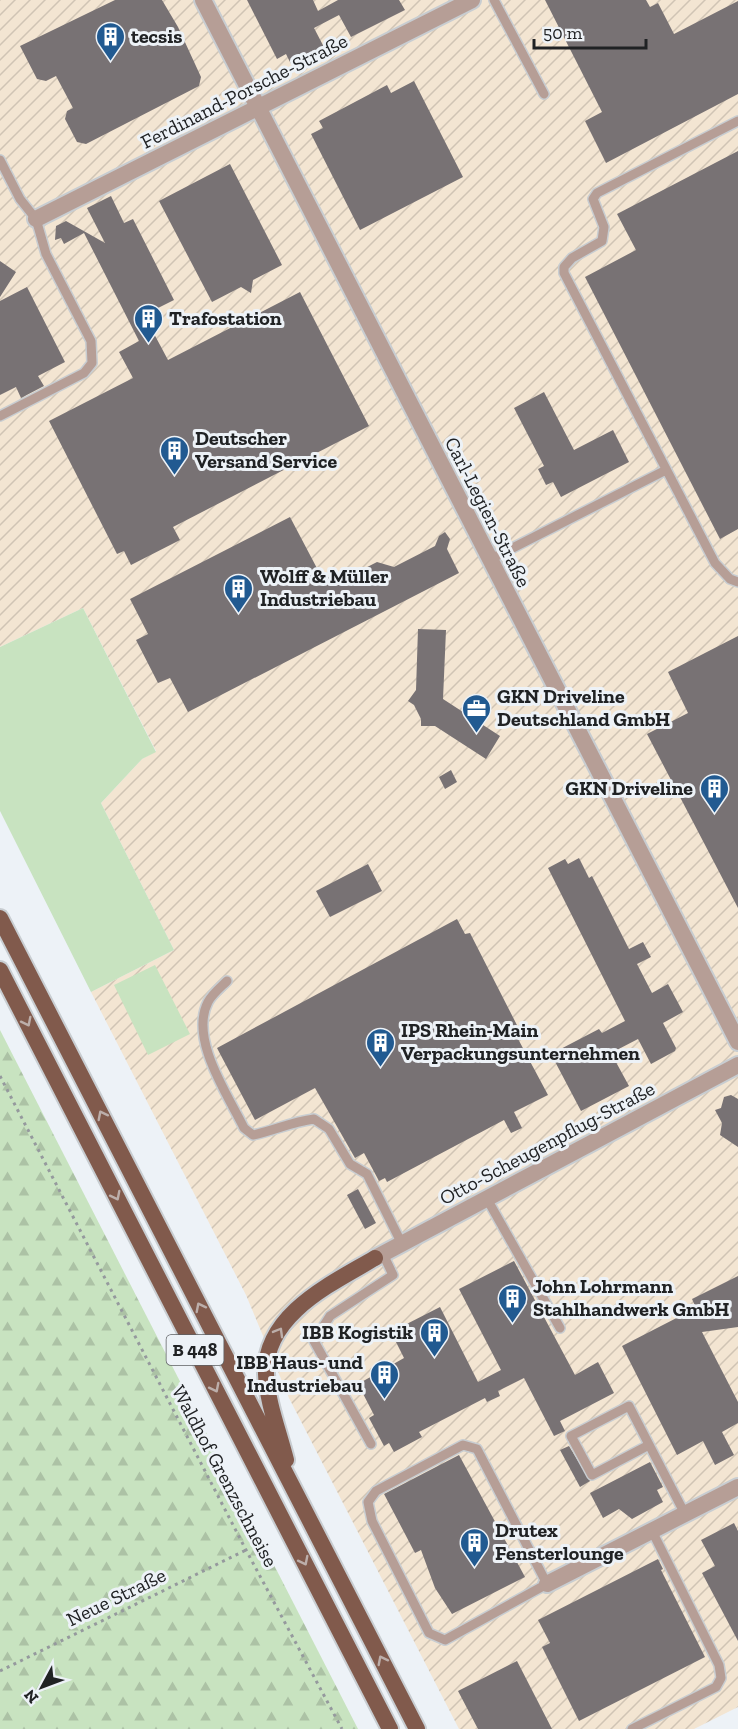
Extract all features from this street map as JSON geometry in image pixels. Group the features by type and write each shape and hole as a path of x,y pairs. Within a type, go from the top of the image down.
{"main road":[{"name":"B 448","path":"0,918 417,1729"},
{"name":"B 448","path":"0,970 390,1729"},
{"path":"294,1490 266,1373 271,1350 282,1327 305,1302 379,1256"}],"street":[{"name":"Carl-Legien-Straße","path":"203,0 738,1042"},
{"name":"Ferdinand-Porsche-Straße","path":"36,219 472,0"},
{"name":"Otto-Scheugenpflug-Straße","path":"379,1256 738,1065"},
{"path":"547,1584 738,1487"}],"lane":[{"path":"494,0 544,94"},
{"path":"738,121 597,193 593,199 604,227 602,241 572,258 564,267 564,273 715,563 730,579 738,582"},
{"path":"0,160 20,199 36,219 46,254 91,341 94,357 84,373 0,416"},
{"path":"489,560 666,470"},
{"path":"227,981 208,1002 203,1020 204,1044 244,1128 253,1135 272,1131 288,1122 314,1119 328,1129 350,1164 367,1174 402,1244"},
{"path":"487,1198 560,1328"},
{"path":"371,1444 314,1341 330,1316 393,1275 379,1256"},
{"path":"649,1445 592,1474 572,1436 629,1406 685,1514"},
{"path":"463,1445 477,1449 547,1584 452,1637 445,1640 432,1636 372,1521 368,1502 376,1491 463,1445"},
{"path":"632,1729 716,1687 721,1678 718,1665 652,1531"}],"path":[{"name":"Waldhof Grenzschneise","path":"0,1077 246,1550 342,1729"},
{"name":"Neue Straße","path":"0,1671 246,1550"}],"shaded area":[{"path":"0,0 738,0 738,1707 694,1729 459,1729 289,1398 246,1295 91,992 174,950 101,803 142,759 156,751 83,608 0,647"}],"green space":[{"path":"83,608 156,752 142,759 101,803 174,950 91,992 0,811 0,647"},
{"path":"155,965 190,1034 148,1055 114,985"},
{"path":"0,1030 358,1729 0,1729"}],"building":[{"name":"tecsis","path":"115,0 162,0 178,27 201,77 199,86 86,144 77,142 65,119 67,111 73,108 56,76 46,81 37,79 20,46"},
{"path":"247,0 313,0 318,11 338,0 399,0 405,10 351,37 339,15 314,28 326,51 293,68 286,54 277,59"},
{"path":"545,0 646,0 650,7 658,3 674,34 738,1 738,94 606,163 585,121 602,112"},
{"path":"414,81 463,177 360,230 311,134 323,128 319,121 387,85 391,93"},
{"path":"738,151 738,529 720,539 585,277 636,250 617,214"},
{"path":"230,164 282,265 253,280 251,293 241,287 212,302 159,201"},
{"name":"Deutscher Versand Service","path":"111,196 124,223 133,219 174,300 144,315 168,360 300,292 369,426 173,527 180,540 131,565 124,551 117,554 49,421 133,378 119,352 139,341 84,233 64,244 61,238 55,240 56,226 66,221 105,243 87,208"},
{"path":"0,261 16,272 0,297"},
{"path":"27,287 65,362 38,376 44,386 21,398 16,387 0,395 0,301"},
{"path":"544,392 574,450 613,430 629,462 561,497 553,482 546,485 538,469 544,466 514,408"},
{"name":"Wolff & Müller Industriebau","path":"290,517 320,574 340,581 377,562 394,567 435,546 439,536 445,532 450,539 447,549 459,573 188,712 170,678 158,683 136,640 148,634 130,599"},
{"path":"418,629 446,630 443,699 500,736 486,759 435,726 421,726 421,719 414,705 408,701 416,690"},
{"name":"GKN Driveline","path":"738,636 738,908 647,734 688,713 668,672"},
{"path":"451,770 457,782 445,789 439,777"},
{"path":"579,858 589,878 592,876 629,949 643,942 651,957 637,964 652,993 668,984 683,1012 663,1023 676,1048 675,1051 651,1064 638,1039 611,1053 629,1086 581,1111 551,1054 599,1029 602,1033 625,1021 548,868 565,859 568,864"},
{"path":"368,864 382,891 330,917 316,891"},
{"name":"IPS Rhein-Main Verpackungsunternehmen","path":"457,919 465,934 470,933 522,1035 517,1037 548,1095 514,1112 522,1128 511,1133 504,1120 387,1182 385,1178 379,1181 364,1153 355,1158 315,1088 255,1120 217,1048"},
{"path":"731,1095 738,1099 738,1147 720,1135 722,1123 715,1110 721,1108 724,1097"},
{"path":"358,1189 376,1223 365,1229 347,1195"},
{"path":"514,1261 575,1375 598,1362 614,1393 560,1421 565,1431 554,1436 524,1378 498,1391 500,1396 487,1402 485,1398 419,1432 422,1437 394,1452 389,1443 384,1446 369,1418 374,1415 358,1384 404,1358 391,1332 440,1307 478,1382 501,1370 459,1289"},
{"path":"738,1276 738,1327 702,1332 738,1402 738,1423 722,1432 734,1455 715,1465 703,1441 677,1455 622,1346 696,1308 692,1299"},
{"path":"569,1446 590,1481 580,1487 560,1450"},
{"path":"459,1455 525,1577 452,1614 435,1588 421,1550 415,1553 384,1494"},
{"path":"650,1462 663,1487 657,1490 663,1502 632,1519 619,1509 603,1518 590,1493"},
{"path":"734,1523 738,1531 738,1641 702,1573 715,1566 701,1540"},
{"path":"658,1559 663,1569 661,1570 705,1657 579,1721 542,1647 550,1643 538,1620"},
{"path":"517,1661 552,1729 478,1729 458,1691"}],"place":[{"name":"tecsis","path":"110,62"},
{"name":"Trafostation","path":"148,344"},
{"name":"Deutscher Versand Service","path":"174,476"},
{"name":"Wolff & Müller Industriebau","path":"239,614"},
{"name":"GKN Driveline Deutschland GmbH","path":"476,734"},
{"name":"GKN Driveline","path":"714,814"},
{"name":"IPS Rhein-Main Verpackungsunternehmen","path":"380,1068"},
{"name":"John Lohrmann Stahlhandwerk GmbH","path":"512,1324"},
{"name":"IBB Kogistik","path":"434,1358"},
{"name":"IBB Haus- und Industriebau","path":"384,1400"},
{"name":"Drutex Fensterlounge","path":"474,1568"}]}
